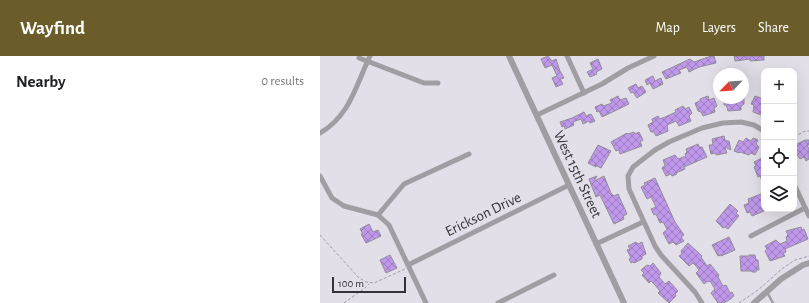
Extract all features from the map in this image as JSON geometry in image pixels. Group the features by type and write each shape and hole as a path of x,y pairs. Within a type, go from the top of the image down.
{"street":[{"path":"320,133 341,116 350,101 370,56"},
{"name":"West 15th Street","path":"510,56 624,303"},
{"path":"567,56 584,93"},
{"path":"537,115 584,93 628,68 654,56"},
{"path":"359,58 424,83 438,83"},
{"path":"702,303 691,287 661,255 655,246 629,189 628,176 633,167 655,150 695,130 723,123 741,122 750,123 761,129"},
{"path":"378,215 404,184 469,154"},
{"path":"320,176 332,198 344,206 378,215 389,225 426,303"},
{"name":"Erickson Drive","path":"409,266 569,185"},
{"path":"797,190 809,216"},
{"path":"751,236 806,208"},
{"path":"596,244 643,222"},
{"path":"754,303 781,279 803,265 809,263"},
{"path":"498,303 554,275"}],"lane":[{"path":"767,292 773,303"}],"path":[{"path":"797,135 805,131 809,131"},
{"path":"320,235 359,278 369,283 374,283 409,266"},
{"path":"739,303 758,290 783,268 795,260 809,256"},
{"path":"344,303 368,286 369,283"}],"building":[{"path":"548,56 552,61 556,59 564,78 560,79 563,84 556,87 552,78 557,76 552,65 545,68 541,59"},
{"path":"714,56 716,63 699,67 689,72 687,67 679,70 681,73 666,79 662,72 690,59 694,62"},
{"path":"734,56 764,56 764,60 750,61 750,59 735,61"},
{"path":"598,59 602,69 596,72 597,74 590,77 587,72 593,69 590,63"},
{"path":"653,76 655,81 661,78 663,84 653,89 650,83 647,85 645,80"},
{"path":"636,84 638,88 642,86 646,92 637,98 628,88"},
{"path":"618,96 620,100 626,98 629,104 602,117 599,111 597,112 595,107 602,104 603,106 612,103 610,100"},
{"path":"708,96 709,100 713,98 713,104 716,104 717,106 714,108 715,112 703,116 701,112 698,111 695,103 700,101 700,99"},
{"path":"755,96 761,98 761,115 753,112 754,105 751,104"},
{"path":"744,104 741,106 741,110 728,111 726,105 724,105"},
{"path":"683,106 685,109 689,107 692,113 689,116 691,121 679,126 676,121 667,125 668,131 656,136 654,132 651,132 648,125 653,122 652,119 658,116 660,119 665,117 676,112 675,110"},
{"path":"584,112 586,116 591,114 595,121 590,123 589,121 583,124 581,119 573,122 574,125 565,129 564,126 562,127 560,122"},
{"path":"634,132 635,134 639,132 643,140 640,142 642,146 620,154 619,150 616,151 611,142 627,133"},
{"path":"724,136 725,140 729,141 731,150 725,147 727,153 716,155 716,153 711,154 709,145 712,145 713,143 712,139"},
{"path":"746,138 751,141 753,138 758,140 756,144 759,147 755,155 751,153 749,155 734,151 739,140 743,142"},
{"path":"805,140 809,140 809,145 807,145 809,149 809,159 806,161 804,157 800,159 797,155 797,144"},
{"path":"698,144 699,147 702,147 707,157 684,167 685,169 676,173 677,174 666,176 662,168 665,165 663,160 675,155 678,159 686,156 686,149"},
{"path":"598,145 611,151 601,168 588,163"},
{"path":"761,158 761,178 760,176 758,177 754,167 756,166 754,162"},
{"path":"597,176 594,181 604,176 611,193 614,196 618,194 627,214 623,216 624,219 614,224 600,195 596,197 589,179"},
{"path":"655,178 675,222 684,235 681,237 684,241 676,245 673,242 669,244 663,233 667,229 663,222 660,223 656,214 654,215 651,209 656,207 651,197 647,199 641,187 645,185 644,183"},
{"path":"761,194 762,212 752,216 750,212 747,213 744,205 749,203 748,199"},
{"path":"730,204 738,211 736,213 739,216 728,229 725,227 723,228 716,221"},
{"path":"369,224 373,232 378,230 381,236 366,243 360,229"},
{"path":"801,227 802,230 804,229 808,239 785,249 786,252 783,253 785,256 770,261 765,251 767,249 765,246 776,240 780,244 787,241 786,237 788,235 786,231"},
{"path":"729,237 735,250 718,256 712,245"},
{"path":"636,242 638,244 642,242 646,254 642,256 642,259 631,263 629,259 631,258 627,250 630,249 628,246"},
{"path":"688,243 702,256 701,257 707,266 710,264 719,275 718,277 723,286 726,285 730,293 732,292 734,296 732,298 724,303 718,303 711,293 715,289 710,281 704,284 696,273 699,270 696,266 693,263 689,266 679,256 682,254 681,251"},
{"path":"390,255 397,268 386,273 380,260"},
{"path":"755,255 756,260 758,260 759,270 756,270 756,272 741,271 740,256"},
{"path":"653,263 661,273 659,277 665,284 669,281 678,291 675,294 676,296 669,303 658,293 660,291 654,284 651,281 649,283 642,275 644,273 641,270 647,265 650,266"}]}
